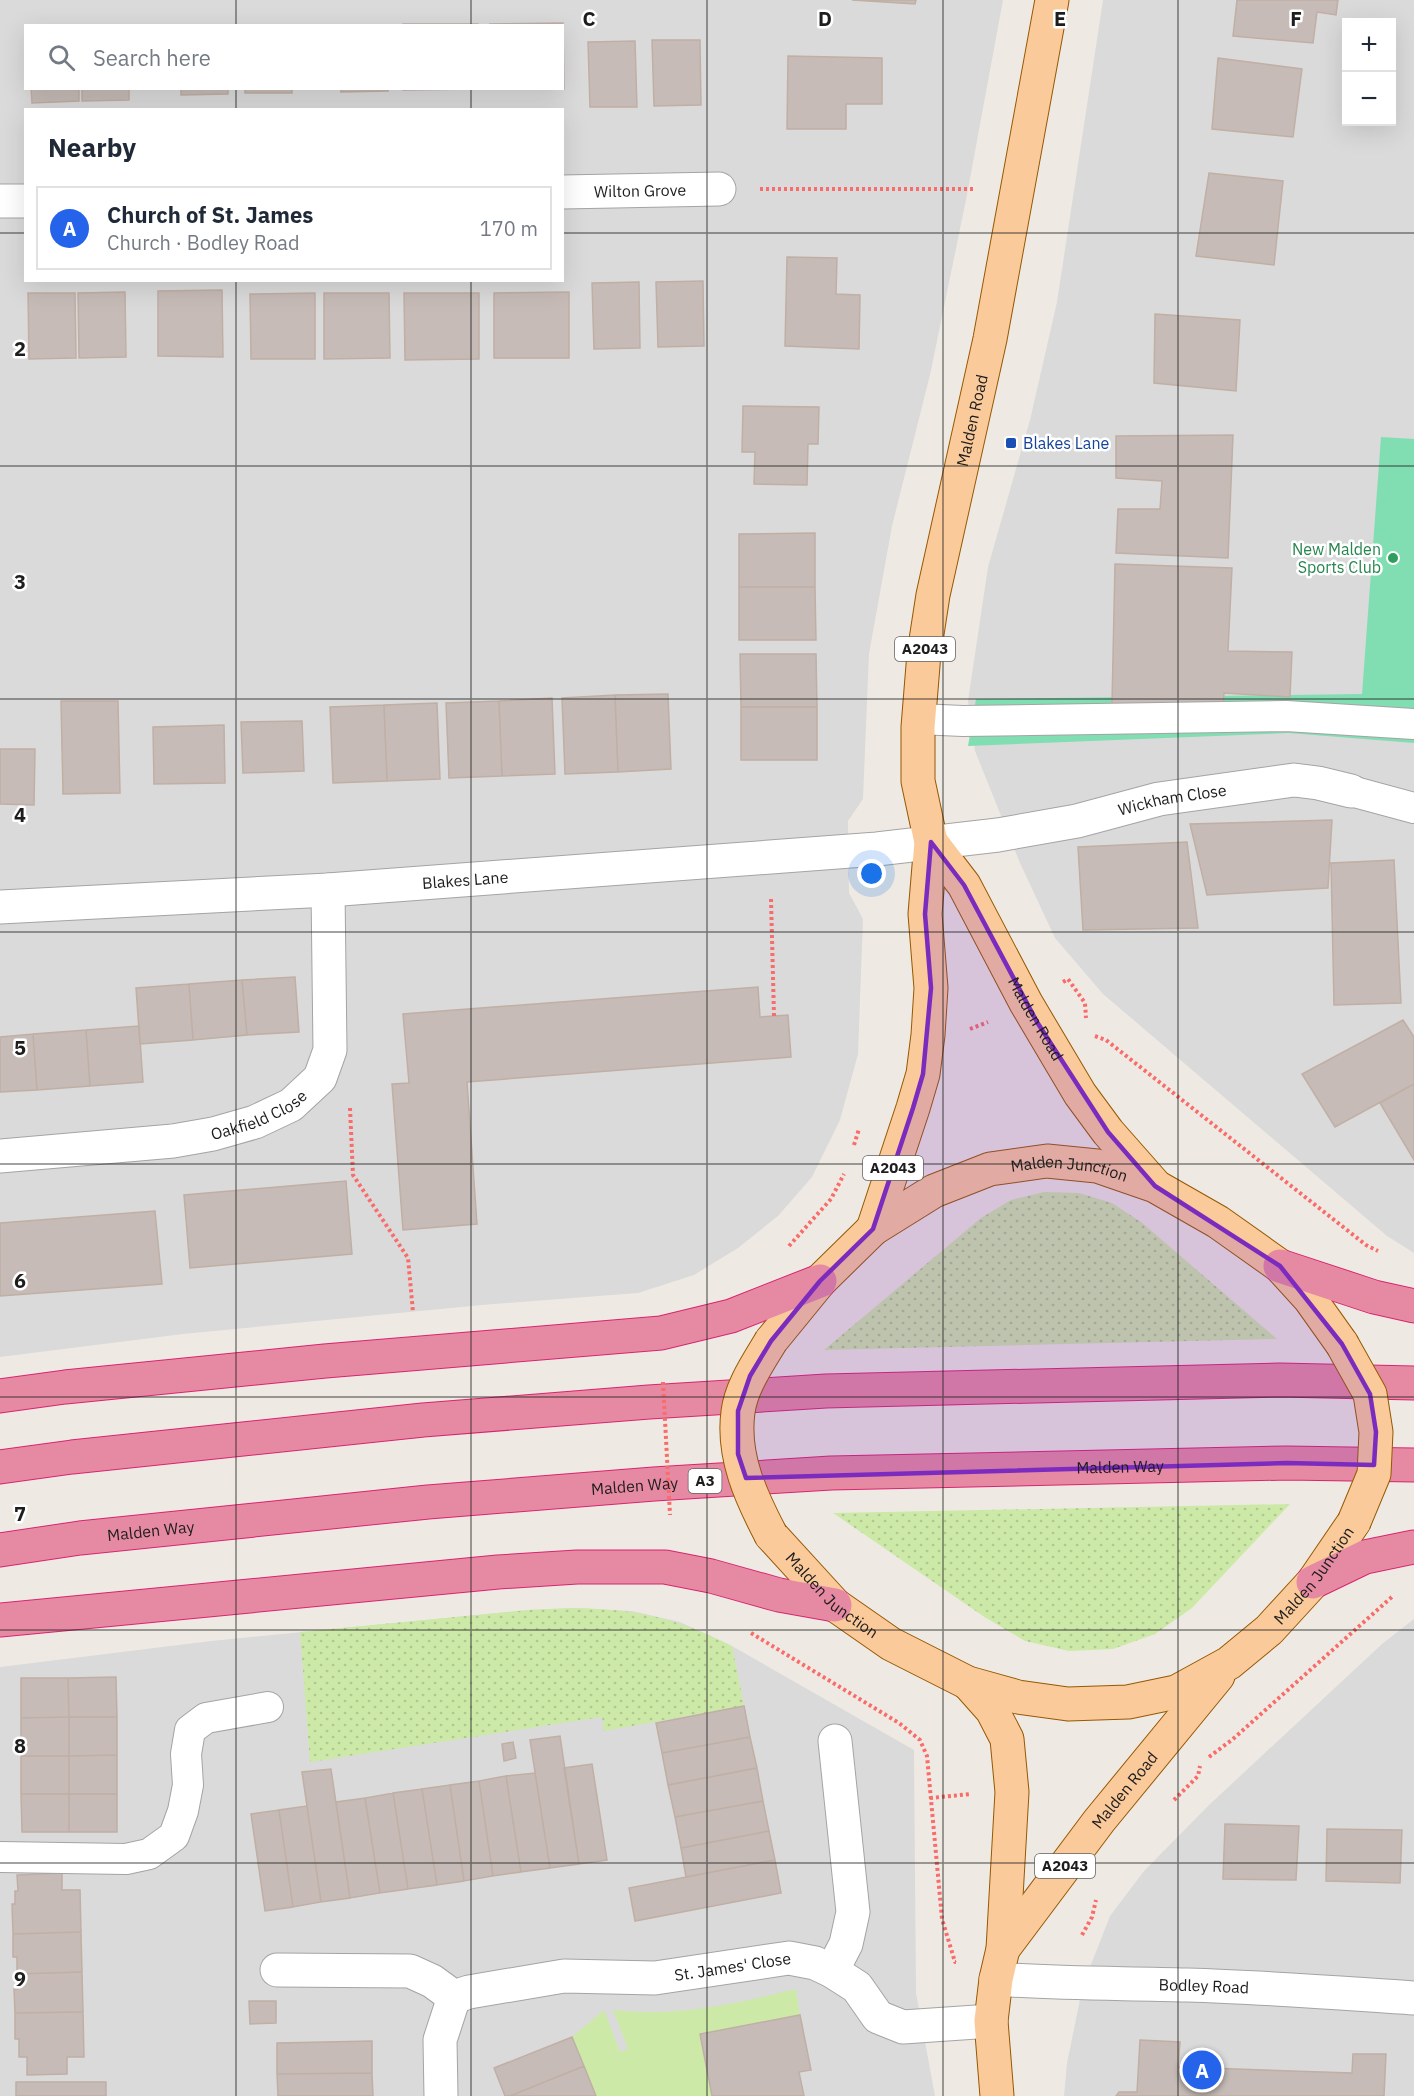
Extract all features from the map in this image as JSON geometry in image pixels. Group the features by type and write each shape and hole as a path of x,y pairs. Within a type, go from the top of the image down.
{"highway":[{"path":"1280,1266 1374,1297 1414,1306"},
{"path":"0,1396 65,1387 326,1361 661,1333 731,1316 820,1281"},
{"path":"0,1467 84,1455 423,1420 790,1393 1280,1380 1414,1383"},
{"name":"Malden Way","path":"0,1550 80,1538 428,1502 831,1473 1287,1463 1414,1466"},
{"path":"1313,1582 1365,1557 1414,1546"},
{"path":"0,1620 498,1572 577,1567 665,1567 711,1576 779,1595 835,1605"}],"main road":[{"name":"Malden Road","path":"873,1229 923,1074 931,988 925,914 931,842 918,781 918,719 924,653 933,595 990,339 1052,0"},
{"name":"Malden Road","path":"931,842 964,885 1026,1003 1080,1094 1108,1132 1155,1186"},
{"name":"Malden Junction","path":"1047,1161 1097,1166 1155,1186 1218,1222 1280,1266 1310,1299 1342,1344 1370,1394 1376,1432 1374,1474 1354,1522 1313,1582 1269,1630 1228,1663 1176,1692 1128,1702 1068,1704 1018,1697 968,1683 891,1644 835,1605 771,1535 752,1500 738,1454 738,1412 750,1376 771,1341 820,1281 873,1229 934,1191 990,1169 1047,1161"},
{"name":"Malden Road","path":"1000,1964 1099,1821 1228,1663"},
{"name":"Malden Road","path":"968,1683 992,1710 1007,1739 1012,1792 1000,1964 990,2021 997,2096"}],"street":[{"name":"Wilton Grove","path":"564,192 719,189"},
{"path":"0,201 24,201"},
{"name":"Wickham Close","path":"931,842 998,835 1077,821 1159,799 1294,780 1351,791"},
{"name":"Blakes Lane","path":"0,907 328,890 877,849 931,842"},
{"name":"Oakfield Close","path":"0,1156 173,1142 255,1122 291,1105 320,1078 330,1050 328,890"},
{"path":"832,1971 846,1944 853,1912 835,1741"},
{"name":"St. James' Close","path":"454,1996 564,1976 655,1978 789,1958 814,1963 832,1971 857,1987 878,2017 903,2027 990,2021"},
{"name":"Bodley Road","path":"1000,1964 1047,1983 1105,1982 1249,1987 1414,1998"},
{"path":"278,1970 410,1971 432,1981 454,1996 441,2040 441,2096"}],"lane":[{"path":"918,719 963,722 1286,716 1414,724"},
{"name":"Wickham Close","path":"1351,791 1414,808"},
{"path":"0,1857 126,1859 149,1854 174,1836 183,1811 188,1785 186,1754 190,1730 206,1718 268,1707"}],"path":[{"path":"719,189 1018,191"},
{"path":"770,856 774,1016"},
{"path":"1068,979 1085,1003"},
{"path":"969,1030 990,1021"},
{"path":"1106,1040 1366,1245 1387,1255"},
{"path":"320,1078 350,1104 353,1175 408,1258 414,1322"},
{"path":"788,1247 831,1199 848,1167"},
{"path":"663,1382 670,1515"},
{"path":"1193,1767 1233,1739 1398,1591"},
{"path":"747,1631 898,1723 920,1740 927,1756 942,1919 955,1962 1000,1964"},
{"path":"1177,1798 1198,1776 1201,1762"},
{"path":"930,1798 975,1794"},
{"path":"1082,1935 1087,1926"}],"highlighted area":[{"path":"931,842 964,885 1037,1022 1108,1132 1155,1186 1280,1266 1342,1344 1370,1394 1376,1432 1374,1465 1287,1463 746,1478 738,1454 738,1411 750,1376 771,1341 820,1281 873,1229 923,1074 931,988 925,914"}],"shaded area":[{"path":"0,0 1003,0 967,195 930,375 892,526 869,654 863,799 848,821 849,893 863,919 858,1054 840,1120 812,1177 778,1216 738,1248 694,1275 638,1293 482,1305 183,1334 0,1357"},
{"path":"1103,0 1414,0 1414,1253 1387,1236 1103,994 1055,938 1020,863 975,751 968,701 988,567 1030,420 1057,302"},
{"path":"572,1608 632,1611 680,1622 732,1646 914,1750 916,1993 935,2096 0,2096 0,1667 211,1641 528,1610"},
{"path":"1414,1619 1414,2096 1064,2096 1067,2063 1083,1985 1110,1916 1144,1871 1209,1805 1382,1644"}],"green space":[{"name":"New Malden Sports Club","path":"1381,437 1414,439 1414,743 1289,733 968,746 976,699 1362,694"},
{"path":"1044,1192 1079,1193 1112,1203 1141,1222 1277,1339 824,1350 981,1218 1011,1200"},
{"path":"1290,1504 1192,1608 1155,1634 1113,1649 1069,1651 1025,1641 986,1618 833,1513"},
{"path":"572,1608 616,1610 654,1616 692,1628 732,1646 744,1706 604,1731 602,1717 310,1762 300,1632 528,1610"},
{"path":"796,1989 800,2015 700,2034 712,2096 596,2096 572,2037 604,2010 620,2052 628,2049 613,2010 660,2012 705,2008"}],"building":[{"path":"852,0 916,0 915,4"},
{"path":"1237,0 1338,0 1336,15 1317,12 1313,43 1233,36"},
{"path":"563,23 563,24 489,24"},
{"path":"652,40 700,40 701,105 654,106"},
{"path":"635,41 637,107 590,107 588,42"},
{"path":"788,56 882,58 882,104 846,104 846,129 787,129"},
{"path":"1218,58 1302,69 1293,137 1212,129"},
{"path":"31,90 79,90 79,101 32,103"},
{"path":"82,90 129,90 129,100 82,101"},
{"path":"181,90 228,90 228,94 181,95"},
{"path":"245,90 292,90 292,93 245,93"},
{"path":"341,90 388,90 388,91 341,92"},
{"path":"1209,173 1283,181 1274,265 1196,256"},
{"path":"787,257 837,258 836,294 860,295 859,349 785,346"},
{"path":"703,281 704,346 658,347 656,282"},
{"path":"639,282 640,348 594,349 592,283"},
{"path":"222,290 223,357 158,356 158,291"},
{"path":"125,292 126,357 79,358 78,293"},
{"path":"569,292 569,358 494,358 494,293"},
{"path":"28,293 75,293 76,358 29,359"},
{"path":"315,293 315,359 251,359 250,294"},
{"path":"324,293 389,293 390,358 324,359"},
{"path":"404,293 479,293 479,359 405,360"},
{"path":"1155,314 1240,320 1236,391 1154,383"},
{"path":"743,406 819,407 818,444 808,444 807,485 754,484 755,452 742,452"},
{"path":"1233,435 1228,558 1116,553 1118,509 1160,509 1162,481 1116,478 1116,436"},
{"path":"815,533 815,587 739,587 739,534"},
{"path":"1115,564 1232,568 1228,651 1292,652 1290,697 1224,693 1223,705 1112,704"},
{"path":"739,587 815,587 816,640 739,640"},
{"path":"740,654 816,654 817,707 741,707"},
{"path":"668,694 671,769 618,772 615,695"},
{"path":"615,695 618,772 565,774 562,698"},
{"path":"552,698 555,774 502,776 499,701"},
{"path":"61,701 118,701 120,793 63,794"},
{"path":"499,701 502,776 449,778 446,703"},
{"path":"437,703 440,779 387,781 384,705"},
{"path":"384,705 387,781 333,783 330,707"},
{"path":"741,707 817,707 817,760 741,760"},
{"path":"302,721 304,771 243,773 241,722"},
{"path":"224,725 225,783 154,784 153,727"},
{"path":"0,749 35,749 34,805 0,804"},
{"path":"1332,820 1328,888 1207,895 1190,824"},
{"path":"1187,842 1198,928 1083,930 1078,847"},
{"path":"1394,860 1401,1003 1334,1005 1331,863"},
{"path":"295,977 299,1032 247,1035 242,980"},
{"path":"242,980 247,1035 193,1040 189,984"},
{"path":"189,984 193,1040 140,1044 136,988"},
{"path":"758,987 760,1017 788,1015 791,1057 467,1082 477,1224 403,1230 392,1084 409,1083 403,1014"},
{"path":"1403,1020 1414,1037 1414,1084 1335,1127 1302,1074"},
{"path":"139,1026 143,1082 90,1086 86,1030"},
{"path":"86,1030 90,1086 37,1090 33,1034"},
{"path":"33,1034 37,1090 0,1092 0,1037"},
{"path":"1414,1084 1414,1160 1380,1103"},
{"path":"346,1181 352,1254 190,1268 184,1195"},
{"path":"155,1211 162,1284 0,1296 0,1223"},
{"path":"116,1677 117,1717 69,1717 68,1678"},
{"path":"21,1678 68,1678 69,1717 21,1718"},
{"path":"744,1706 750,1737 662,1753 656,1723"},
{"path":"69,1717 69,1756 21,1756 21,1718"},
{"path":"69,1717 117,1717 117,1755 69,1756"},
{"path":"560,1736 579,1864 550,1868 530,1740"},
{"path":"750,1737 757,1768 668,1785 662,1753"},
{"path":"513,1742 516,1758 504,1761 502,1744"},
{"path":"117,1755 117,1794 69,1794 69,1756"},
{"path":"21,1756 69,1756 69,1794 21,1794"},
{"path":"592,1764 607,1860 579,1864 564,1768"},
{"path":"757,1768 763,1801 675,1817 668,1785"},
{"path":"331,1769 350,1898 321,1902 302,1772"},
{"path":"535,1773 550,1868 521,1872 506,1776"},
{"path":"506,1776 521,1872 493,1876 479,1781"},
{"path":"479,1781 493,1876 464,1881 450,1785"},
{"path":"450,1785 464,1881 437,1885 422,1789"},
{"path":"422,1789 437,1885 408,1889 393,1793"},
{"path":"393,1793 408,1889 380,1893 365,1798"},
{"path":"21,1794 69,1794 69,1832 22,1832"},
{"path":"69,1794 117,1794 117,1832 69,1832"},
{"path":"365,1798 380,1893 350,1898 336,1802"},
{"path":"763,1801 769,1831 681,1848 675,1817"},
{"path":"307,1806 321,1902 293,1907 279,1810"},
{"path":"279,1810 293,1907 265,1911 251,1814"},
{"path":"1225,1824 1299,1826 1296,1880 1223,1879"},
{"path":"1327,1829 1402,1830 1400,1883 1326,1881"},
{"path":"769,1831 775,1860 686,1877 681,1848"},
{"path":"775,1860 781,1893 635,1921 629,1888"},
{"path":"62,1873 62,1890 80,1890 81,1932 13,1934 12,1904 15,1904 15,1891 18,1891 17,1875"},
{"path":"81,1932 82,1972 17,1974 17,1957 13,1957 13,1934"},
{"path":"82,1972 83,2012 15,2013 14,1989 17,1989 17,1974"},
{"path":"249,2001 276,2001 276,2023 250,2024"},
{"path":"83,2012 84,2057 67,2057 67,2074 27,2075 27,2057 19,2057 19,2039 15,2039 15,2013"},
{"path":"800,2015 811,2070 799,2072 804,2096 712,2096 700,2034"},
{"path":"572,2037 584,2066 505,2096 494,2068"},
{"path":"1140,2040 1180,2042 1178,2067 1352,2073 1353,2054 1386,2054 1384,2096 1116,2096 1119,2092 1137,2092"},
{"path":"372,2041 372,2073 277,2074 277,2043"},
{"path":"584,2066 596,2096 510,2096"},
{"path":"372,2073 373,2096 278,2096 277,2074"},
{"path":"16,2082 106,2082 106,2096 16,2096"}],"place":[{"name":"Blakes Lane","path":"1011,443"},
{"name":"New Malden Sports Club","path":"1393,558"},
{"name":"Church of St. James","path":"1202,2070"}]}
